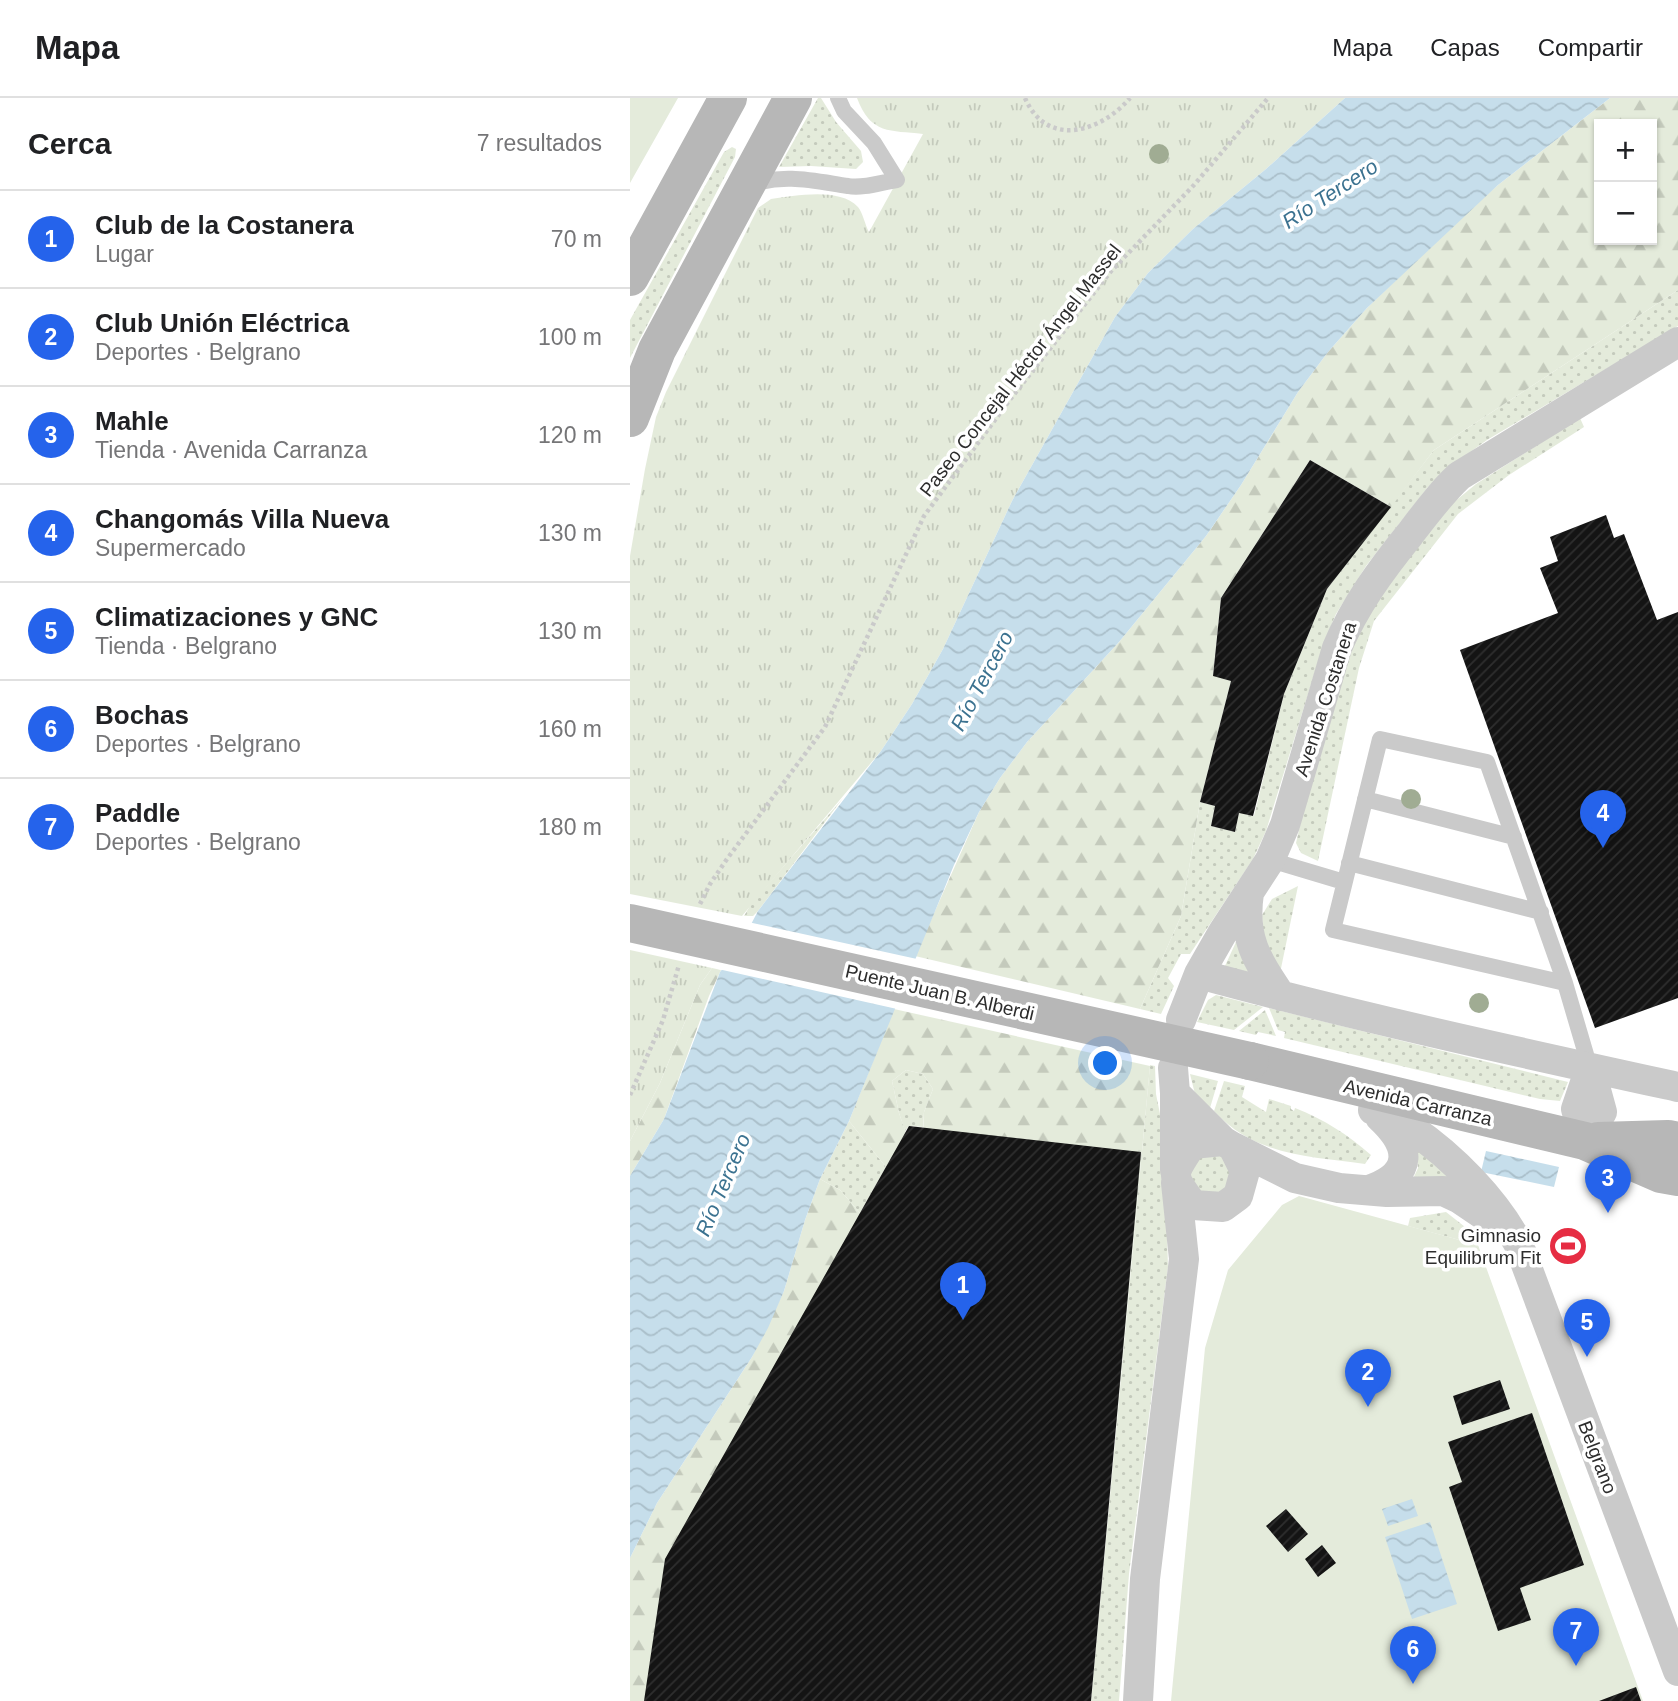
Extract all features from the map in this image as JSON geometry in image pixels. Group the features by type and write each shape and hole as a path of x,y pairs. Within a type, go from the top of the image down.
{"main road":[{"path":"630,418 657,350 793,98"},
{"path":"630,277 721,110 765,148"},
{"name":"Puente Juan B. Alberdi","path":"630,923 1250,1061"},
{"name":"Avenida Carranza","path":"1250,1061 1585,1141 1661,1174 1678,1177"},
{"name":"Avenida Carranza","path":"1585,1141 1678,1141"}],"street":[{"name":"Avenida Costanera","path":"1181,1020 1199,974 1270,860 1285,825 1328,676 1347,624 1373,580 1444,490 1478,462 1678,342"},
{"path":"1249,892 1245,915 1251,943 1261,967 1281,996"},
{"path":"1199,974 1281,996 1678,1087"},
{"path":"1585,1141 1576,1109 1590,1068"},
{"path":"1138,1701 1145,1579 1184,1259 1175,1176 1174,1081 1228,1144 1245,1171 1230,1202"},
{"path":"1331,1082 1373,1110 1392,1129 1402,1145 1404,1157 1401,1169 1381,1186 1369,1190"},
{"name":"Belgrano","path":"1373,1110 1410,1128 1476,1185 1498,1210 1518,1243 1673,1639 1678,1671"},
{"path":"1175,1176 1192,1144 1228,1144 1295,1178 1339,1188 1443,1191 1483,1214 1518,1243"},
{"path":"1175,1176 1194,1205 1230,1202"},
{"path":"1184,1259 1202,1231 1230,1202 1253,1186 1295,1178"}],"lane":[{"path":"745,188 763,181 783,179 824,181 850,187 897,180 874,144 844,111 838,98"},
{"path":"1565,982 1333,930 1380,740 1487,762 1565,982 1590,1068"},
{"path":"1365,799 1514,837"},
{"path":"1270,860 1345,881"},
{"path":"1349,863 1541,912"}],"path":[{"path":"1025,98 1029,109 1049,126 1070,132 1095,125 1130,98"},
{"name":"Paseo Concejal Héctor Ángel Massel","path":"696,913 715,875 825,727 924,516 1009,401 1112,271 1194,185 1268,98"},
{"path":"630,1096 663,1020 681,959"}],"green space":[{"path":"630,98 678,98 630,183"},
{"path":"818,98 821,98 836,122 861,151 863,162 856,169 779,167"},
{"path":"857,98 1345,98 1266,169 1193,229 1148,273 1115,317 1012,501 943,649 912,704 881,751 742,916 630,894 630,556 656,417 758,208 771,199 816,194 840,197 858,207 869,232 923,134 891,131 875,125"},
{"path":"1610,98 1678,98 1678,290 1434,450 1391,507 1310,460 1221,598 1213,675 1231,681 1200,802 1181,916 1140,1009 915,956 979,812 1000,778 1027,742 1119,642 1206,536 1298,392 1328,352 1367,308 1498,185"},
{"path":"732,147 736,149 735,157 630,358 630,320 724,152"},
{"path":"1678,290 1678,326 1487,440 1445,470 1428,487 1366,566 1336,614 1324,642 1266,831 1253,859 1190,954 1181,954 1168,978 1174,986 1161,1014 1140,1009 1181,916 1200,802 1215,806 1211,826 1235,832 1239,813 1254,816 1284,694 1327,589 1434,450"},
{"path":"1580,418 1584,427 1509,475 1458,514 1374,621 1359,668 1318,861 1301,853 1296,843 1311,778 1362,617 1448,507 1476,484"},
{"path":"843,798 758,911 753,916 744,916 751,904"},
{"path":"1298,886 1279,978 1264,958 1262,915 1272,899"},
{"path":"1236,942 1255,973 1224,968"},
{"path":"630,950 712,968 700,985 660,1083 630,1141"},
{"path":"712,968 721,970 664,1119 630,1176 630,1141 660,1083 700,985"},
{"path":"1216,995 1263,1007 1234,1030 1197,1022 1208,1000"},
{"path":"1269,1008 1568,1082 1560,1101 1540,1099 1284,1038 1285,1032 1278,1030"},
{"path":"894,1009 1150,1066 1116,1427 644,1701 630,1701 630,1558 657,1503 752,1357 784,1291 820,1179 840,1190 860,1213 922,1158 924,1112 933,1089 923,1074 906,1070 892,1081 907,1136 897,1158 886,1167 849,1121"},
{"path":"1265,1010 1276,1036 1239,1031"},
{"path":"1150,1065 1155,1066 1156,1094 1164,1134 1168,1267 1129,1574 1119,1701 1091,1701"},
{"path":"906,1070 923,1074 933,1089 924,1112 923,1127 909,1126 905,1131 892,1081"},
{"path":"1190,1074 1218,1081 1210,1108 1196,1098"},
{"path":"1224,1081 1245,1086 1242,1097 1266,1112 1269,1099 1291,1106 1294,1111 1295,1108 1316,1117 1371,1155 1365,1164 1303,1156 1247,1137 1214,1111"},
{"path":"849,1121 886,1167 860,1213 840,1190 820,1179"},
{"path":"1415,1146 1472,1196 1411,1183 1418,1168"},
{"path":"1226,1151 1233,1189 1195,1197 1188,1159"},
{"path":"1299,1196 1478,1245 1643,1701 1171,1701 1205,1348 1228,1270 1282,1205"},
{"path":"1446,1212 1474,1234 1478,1245 1408,1226 1410,1218"}],"water":[{"name":"Río Tercero","path":"1345,98 1610,98 1498,185 1367,308 1328,352 1298,392 1206,536 1119,642 1027,742 1000,778 979,812 954,865 849,1121 820,1179 784,1291 768,1328 657,1503 630,1558 630,1176 664,1119 720,972 737,951 758,911 881,751 912,704 943,649 1012,501 1115,317 1148,273 1193,229 1266,169"},
{"path":"1486,1151 1559,1167 1554,1187 1481,1172"},
{"path":"1412,1499 1418,1516 1388,1526 1382,1509"},
{"path":"1430,1522 1457,1604 1412,1619 1385,1537"}],"pier":[{"path":"748,922 917,959 897,1009 718,969 734,949"}],"building":[{"path":"1310,460 1391,507 1327,589 1284,694 1253,816 1239,813 1235,832 1211,826 1215,806 1200,802 1231,681 1213,676 1221,598"},
{"path":"1606,515 1614,538 1624,534 1657,620 1678,612 1678,998 1595,1028 1460,650 1558,613 1540,568 1558,561 1550,537"},
{"path":"909,1126 1141,1152 1091,1701 644,1701 665,1559"},
{"path":"1500,1380 1510,1409 1462,1425 1453,1396"},
{"path":"1532,1413 1584,1565 1520,1588 1531,1620 1498,1631 1449,1487 1462,1482 1448,1442"},
{"path":"1286,1509 1308,1534 1288,1552 1266,1526"},
{"path":"1322,1545 1336,1563 1318,1577 1305,1559"},
{"path":"1636,1687 1641,1701 1599,1701"}],"place":[{"name":"Changomás Villa Nueva","path":"1603,848"},
{"name":"Mahle","path":"1608,1213"},
{"name":"Gimnasio Equilibrum Fit","path":"1568,1246"},
{"name":"Club de la Costanera","path":"963,1320"},
{"name":"Climatizaciones y GNC","path":"1587,1357"},
{"name":"Club Unión Eléctrica","path":"1368,1407"},
{"name":"Paddle","path":"1576,1666"},
{"name":"Bochas","path":"1413,1684"}]}
